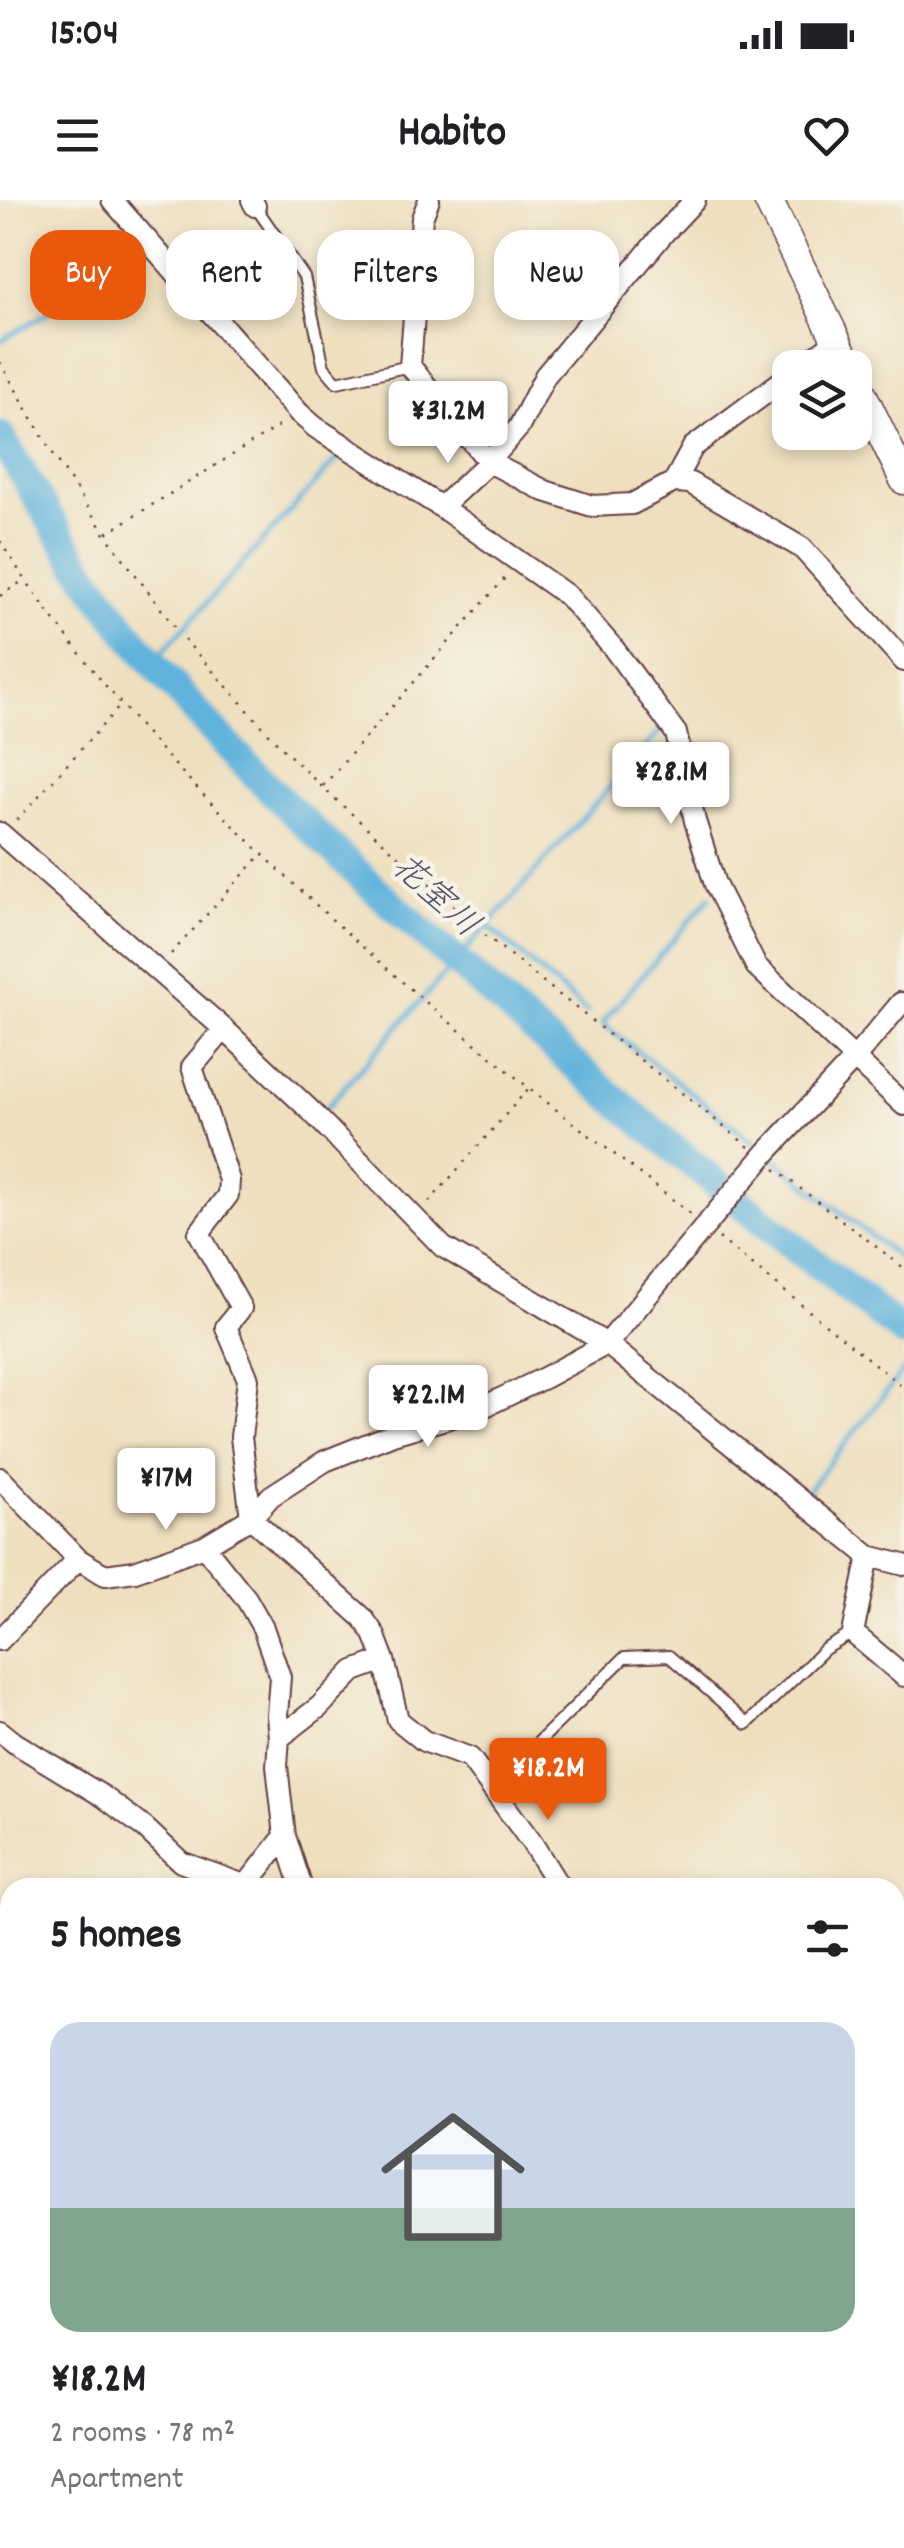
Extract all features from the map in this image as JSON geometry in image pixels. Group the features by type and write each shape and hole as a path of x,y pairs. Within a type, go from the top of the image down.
{"main road":[{"path":"768,200 841,350"},
{"path":"872,413 904,480"}],"street":[{"path":"112,200 299,413 568,596 614,648 676,734 715,884 756,966 904,1106"},
{"path":"429,200 422,218 410,366 489,462 544,491 592,506 632,504 674,482 690,483 802,548 904,661"},
{"path":"441,507 519,427 554,364 695,200"},
{"path":"823,350 836,340"},
{"path":"674,482 694,448 772,389"},
{"path":"1,836 224,1029 443,1246 607,1344 870,1556 904,1566"},
{"path":"0,1478 78,1559 105,1574 135,1571 204,1546 251,1518 272,1496 325,1461 393,1434 477,1410 546,1377 607,1344 767,1152 901,1002 904,1004"},
{"path":"224,1029 192,1067 229,1180 228,1195 199,1232 241,1308 226,1327 248,1379 241,1437 251,1518 363,1618 384,1660 398,1720 424,1741 470,1758 553,1878"},
{"path":"204,1546 246,1598 263,1628 280,1678 276,1766 286,1836 299,1878"},
{"path":"870,1556 853,1634 904,1676"},
{"path":"0,1640 78,1559"},
{"path":"279,1738 320,1707 354,1672 384,1660"},
{"path":"0,1731 104,1796 181,1862 224,1878"},
{"path":"255,1878 286,1836"}],"lane":[{"path":"253,203 304,277 324,367 336,382 410,366"},
{"path":"493,1787 624,1658 668,1656 747,1724 825,1648 853,1634"}],"path":[{"path":"0,362 105,534 176,630"},
{"path":"105,534 299,413"},
{"path":"0,540 25,580 120,706 262,854 530,1088 903,1387"},
{"path":"322,787 519,562"},
{"path":"0,596 25,580"},
{"path":"184,640 281,747 479,929"},
{"path":"1,836 120,706"},
{"path":"157,970 262,854"},
{"path":"485,935 748,1146 767,1152 772,1166 904,1268"},
{"path":"415,1218 530,1088"}],"waterway":[{"path":"0,341 35,320"},
{"name":"花室川","path":"0,436 65,543 118,620 258,777 388,901 582,1071 904,1333"},
{"path":"153,662 339,457"},
{"path":"325,1109 659,732"},
{"path":"710,897 602,1023 761,1148"},
{"path":"488,926 587,1012"},
{"path":"769,1155 904,1262"},
{"path":"807,1491 904,1370"}]}
